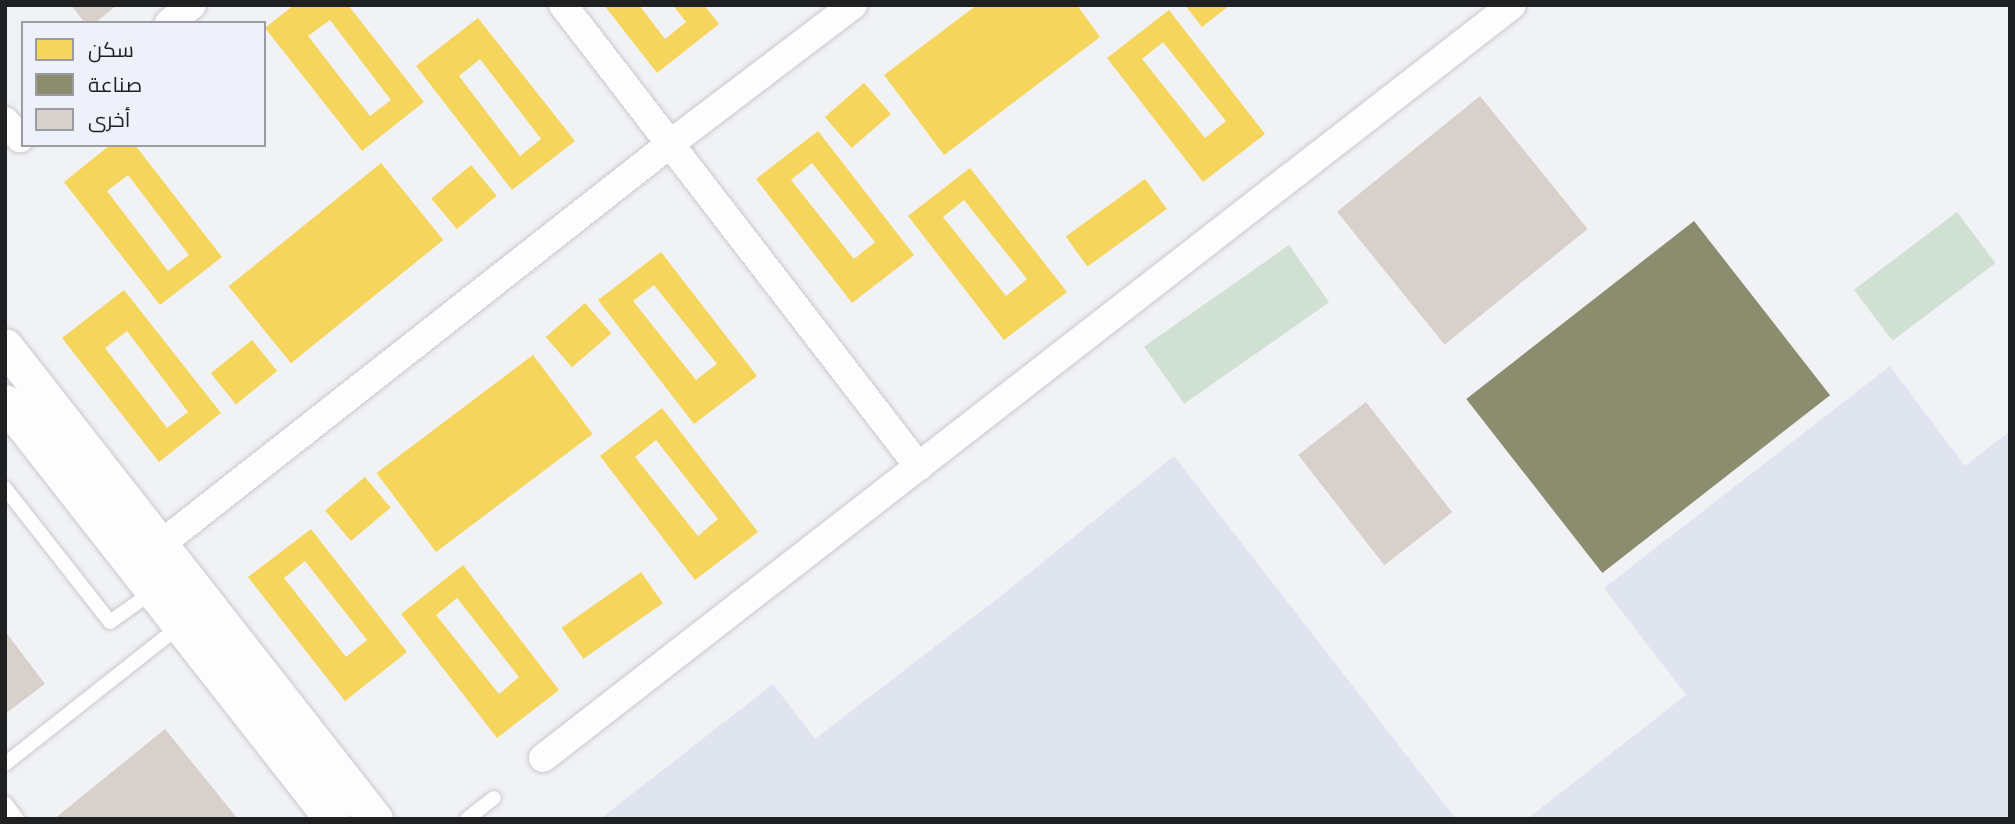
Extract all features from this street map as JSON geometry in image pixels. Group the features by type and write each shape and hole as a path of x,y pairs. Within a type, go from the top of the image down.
{"street":[{"path":"172,21 192,5"},
{"path":"563,5 919,467"},
{"path":"161,544 670,144 853,5"},
{"path":"544,758 1512,5"},
{"path":"5,121 21,137"},
{"path":"5,346 161,544 194,615 332,819"},
{"path":"5,402 155,590 194,615 375,819"}],"lane":[{"path":"5,488 110,622 155,590"},
{"path":"5,764 194,615"},
{"path":"467,819 494,798"},
{"path":"5,803 18,819"}],"shaded area":[{"path":"1890,366 1965,466 2010,431 2010,819 1527,819 1686,695 1604,588"},
{"path":"1174,456 1456,819 600,819 773,684 815,739 1002,595"}],"green space":[{"path":"1957,212 1996,263 1892,341 1854,290"},
{"path":"1289,245 1329,302 1184,404 1144,347"}],"building: سكن":[{"path":"294,5 348,5 424,102 362,151 266,29","holes":["330,20 391,100 370,116 308,36"]},
{"path":"604,5 639,5 665,39 686,22 673,5 704,5 719,24 657,73"},
{"path":"977,5 1077,5 1100,37 944,155 884,75"},
{"path":"1185,5 1230,5 1202,27"},
{"path":"1169,10 1265,134 1203,182 1107,58","holes":["1163,42 1226,121 1205,138 1142,59"]},
{"path":"478,18 575,141 512,190 416,66","holes":["480,59 541,139 520,156 459,76"]},
{"path":"864,83 891,114 852,148 825,117"},
{"path":"818,131 914,255 852,303 756,179","holes":["812,163 875,242 854,259 791,180"]},
{"path":"108,147 137,147 222,257 160,305 64,182","holes":["128,175 189,255 168,271 107,191"]},
{"path":"381,163 443,240 291,363 229,286"},
{"path":"471,165 497,196 457,229 431,198"},
{"path":"970,168 1067,292 1004,340 908,216","holes":["964,200 1027,279 1006,296 943,217"]},
{"path":"1145,179 1167,209 1087,267 1066,237"},
{"path":"661,252 757,376 694,424 598,300","holes":["654,285 717,364 696,380 633,301"]},
{"path":"124,290 221,413 159,462 62,338","holes":["127,331 188,412 167,428 105,348"]},
{"path":"585,303 611,333 572,367 546,337"},
{"path":"252,340 277,371 236,404 211,373"},
{"path":"533,355 593,434 436,552 376,473"},
{"path":"662,408 758,532 695,580 600,456","holes":["656,440 718,519 698,536 635,457"]},
{"path":"365,477 391,508 351,541 325,510"},
{"path":"311,529 407,652 345,701 248,577","holes":["305,561 367,640 346,657 284,578"]},
{"path":"463,565 559,690 497,738 401,614","holes":["457,598 519,677 499,694 436,615"]},
{"path":"641,572 663,603 583,659 562,628"}],"building: صناعة":[{"path":"1694,221 1830,395 1602,573 1466,399"}],"building: أخرى":[{"path":"71,5 117,5 97,21 83,21"},
{"path":"1480,96 1588,229 1445,345 1337,212"},
{"path":"1366,402 1452,512 1384,565 1298,455"},
{"path":"5,631 45,684 5,714"},
{"path":"165,729 238,819 54,819"}]}
